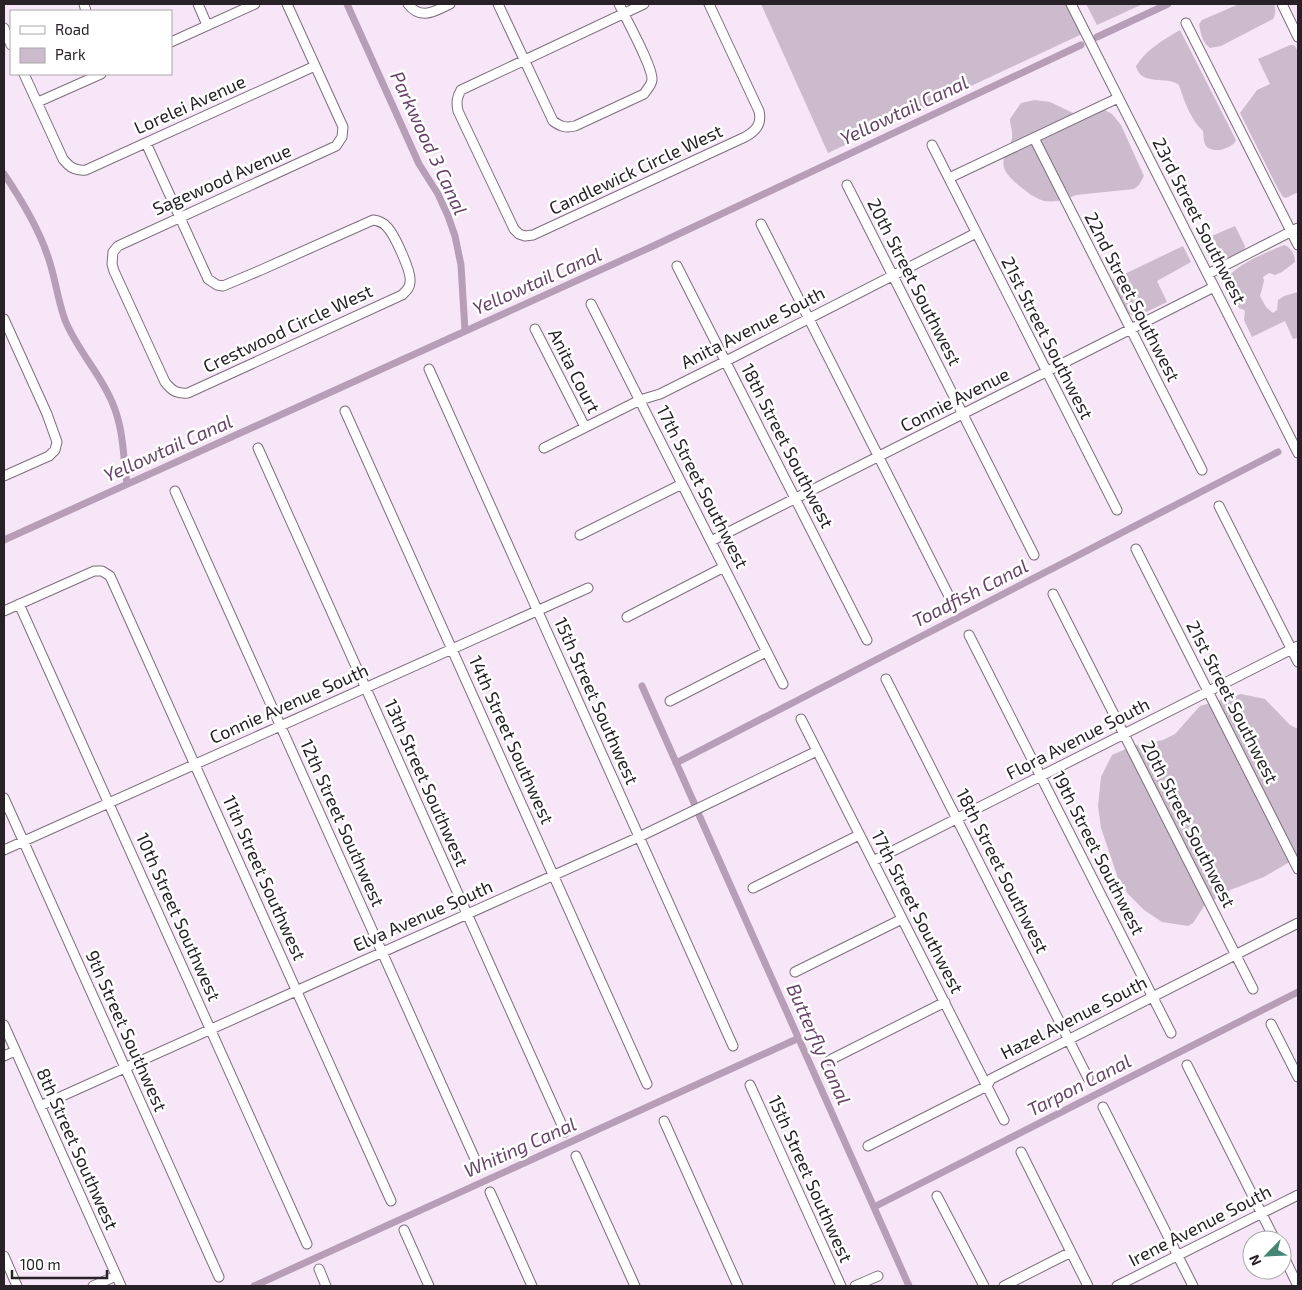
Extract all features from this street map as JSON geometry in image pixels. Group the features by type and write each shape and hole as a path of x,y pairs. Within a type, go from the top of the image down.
{"street":[{"path":"198,4 207,25"},
{"path":"172,42 255,4"},
{"path":"287,4 315,66"},
{"path":"409,5 418,13 426,14 450,4"},
{"path":"498,4 553,121 560,127 568,128 644,94 651,84 652,77 619,4"},
{"path":"524,60 644,4"},
{"name":"Candlewick Circle West","path":"524,60 461,90 456,102 458,111 503,208 514,229 519,234 525,236 533,235 753,133 758,128 761,118 759,110 709,4"},
{"name":"23rd Street Southwest","path":"1071,4 1298,453"},
{"path":"1282,4 1298,37"},
{"path":"1186,23 1295,230 1298,245"},
{"path":"4,28 10,43"},
{"name":"Sagewood Avenue","path":"179,394 171,390 161,374 114,271 112,264 113,252 118,246 179,217 336,146 342,137 343,128 315,66"},
{"name":"Lorelei Avenue","path":"38,102 68,166 78,171 86,170 315,66"},
{"path":"24,75 38,102 99,75"},
{"path":"932,145 949,178 1118,98"},
{"name":"22nd Street Southwest","path":"1034,138 1202,470"},
{"path":"146,143 179,217"},
{"name":"21st Street Southwest","path":"949,178 1117,510"},
{"name":"20th Street Southwest","path":"846,185 1034,556"},
{"name":"Crestwood Circle West","path":"179,217 208,279 217,285 224,286 373,220 380,221 391,231 410,275 408,290 402,295 223,377 179,394"},
{"path":"761,224 950,598"},
{"path":"1208,274 1295,230"},
{"name":"Anita Avenue South","path":"544,448 640,400 660,394 976,233"},
{"name":"18th Street Southwest","path":"677,266 867,640"},
{"name":"Connie Avenue","path":"711,541 1214,287"},
{"name":"17th Street Southwest","path":"591,304 783,684"},
{"path":"4,319 50,421 57,442 54,450 48,456 4,476"},
{"name":"Anita Court","path":"535,329 585,427"},
{"name":"15th Street Southwest","path":"429,369 733,1046"},
{"name":"14th Street Southwest","path":"345,410 647,1084"},
{"name":"13th Street Southwest","path":"258,448 565,1132"},
{"path":"580,535 682,484"},
{"name":"12th Street Southwest","path":"175,491 479,1168"},
{"path":"1220,506 1295,647 1298,662"},
{"name":"21st Street Southwest","path":"1136,549 1298,869"},
{"path":"627,617 724,567"},
{"name":"11th Street Southwest","path":"19,604 94,571 102,571 110,576 391,1201"},
{"name":"Connie Avenue South","path":"4,850 588,588"},
{"name":"20th Street Southwest","path":"1053,594 1254,989"},
{"path":"4,611 19,604"},
{"name":"10th Street Southwest","path":"19,604 307,1244"},
{"name":"19th Street Southwest","path":"969,635 1171,1033"},
{"name":"Flora Avenue South","path":"873,861 1295,647"},
{"path":"670,700 766,652"},
{"name":"18th Street Southwest","path":"886,679 1088,1078"},
{"name":"17th Street Southwest","path":"801,719 1004,1120"},
{"name":"Elva Avenue South","path":"40,1106 639,837 817,751"},
{"name":"9th Street Southwest","path":"4,798 219,1277"},
{"path":"753,888 859,835"},
{"path":"795,972 902,919"},
{"name":"Hazel Avenue South","path":"868,1146 987,1086 991,1079 1298,923"},
{"path":"830,1060 945,1002"},
{"path":"1271,1024 1298,1077"},
{"name":"8th Street Southwest","path":"4,1025 121,1286"},
{"path":"4,1056 15,1051"},
{"path":"1187,1065 1270,1230"},
{"name":"15th Street Southwest","path":"750,1085 841,1286"},
{"path":"1103,1107 1193,1286"},
{"path":"664,1121 738,1286"},
{"path":"1020,1152 1088,1286"},
{"path":"576,1156 635,1286"},
{"path":"490,1192 532,1286"},
{"name":"Irene Avenue South","path":"1117,1286 1298,1195"},
{"path":"937,1196 984,1286"},
{"path":"404,1230 429,1286"},
{"path":"1004,1286 1071,1252"},
{"path":"4,1256 18,1286"},
{"path":"319,1269 326,1286"},
{"path":"1292,1274 1298,1286"},
{"path":"94,1286 116,1276"},
{"path":"854,1286 878,1276"}],"green space":[{"path":"761,4 1066,4 1082,34 828,153"},
{"path":"1086,4 1143,4 1097,25"},
{"path":"1239,4 1274,4 1275,15 1273,19 1221,46 1210,48 1207,46 1201,34 1199,24 1202,20"},
{"path":"1180,30 1236,140 1228,148 1214,150 1207,147 1204,142 1203,131 1191,116 1179,85 1174,82 1149,79 1139,72 1136,66 1150,50"},
{"path":"1294,45 1298,51 1298,192 1286,198 1283,197 1278,189 1240,113 1257,90 1270,84 1258,59"},
{"path":"1035,100 1050,102 1075,114 1101,108 1112,114 1121,125 1144,176 1139,185 1134,189 1076,195 1066,199 1050,201 1040,199 1022,188 1007,174 1003,164 1012,138 1010,119 1021,103"},
{"path":"1235,226 1245,246 1244,250 1219,262 1212,262 1205,252 1204,242 1207,238"},
{"path":"1284,245 1292,252 1295,262 1282,272 1275,275 1269,273 1263,277 1264,281 1260,296 1266,307 1273,313 1277,310 1278,300 1298,292 1298,338 1293,339 1285,321 1252,337 1244,320 1245,311 1235,303 1226,285 1228,277 1234,271 1260,255"},
{"path":"1183,246 1191,262 1157,281 1167,302 1136,317 1128,313 1112,280"},
{"path":"1241,694 1265,699 1290,725 1298,729 1298,857 1264,877 1230,890 1206,903 1193,923 1188,926 1162,922 1144,910 1128,894 1118,878 1101,828 1098,806 1101,777 1112,755 1133,746 1163,740 1175,734 1200,706"}],"waterway":[{"name":"Parkwood 3 Canal","path":"347,4 419,164 438,194 448,216 455,236 461,265 465,331"},
{"name":"Yellowtail Canal","path":"1097,37 1168,4"},
{"name":"Yellowtail Canal","path":"4,540 651,247 1081,45"},
{"path":"4,174 28,212 43,243 50,262 62,312 70,331 107,391 116,412 121,433 127,484"},
{"name":"Toadfish Canal","path":"676,763 1278,452"},
{"name":"Butterfly Canal","path":"642,686 695,805"},
{"name":"Butterfly Canal","path":"699,815 909,1286"},
{"name":"Tarpon Canal","path":"874,1207 1298,992"},
{"name":"Whiting Canal","path":"254,1286 799,1038"}]}
